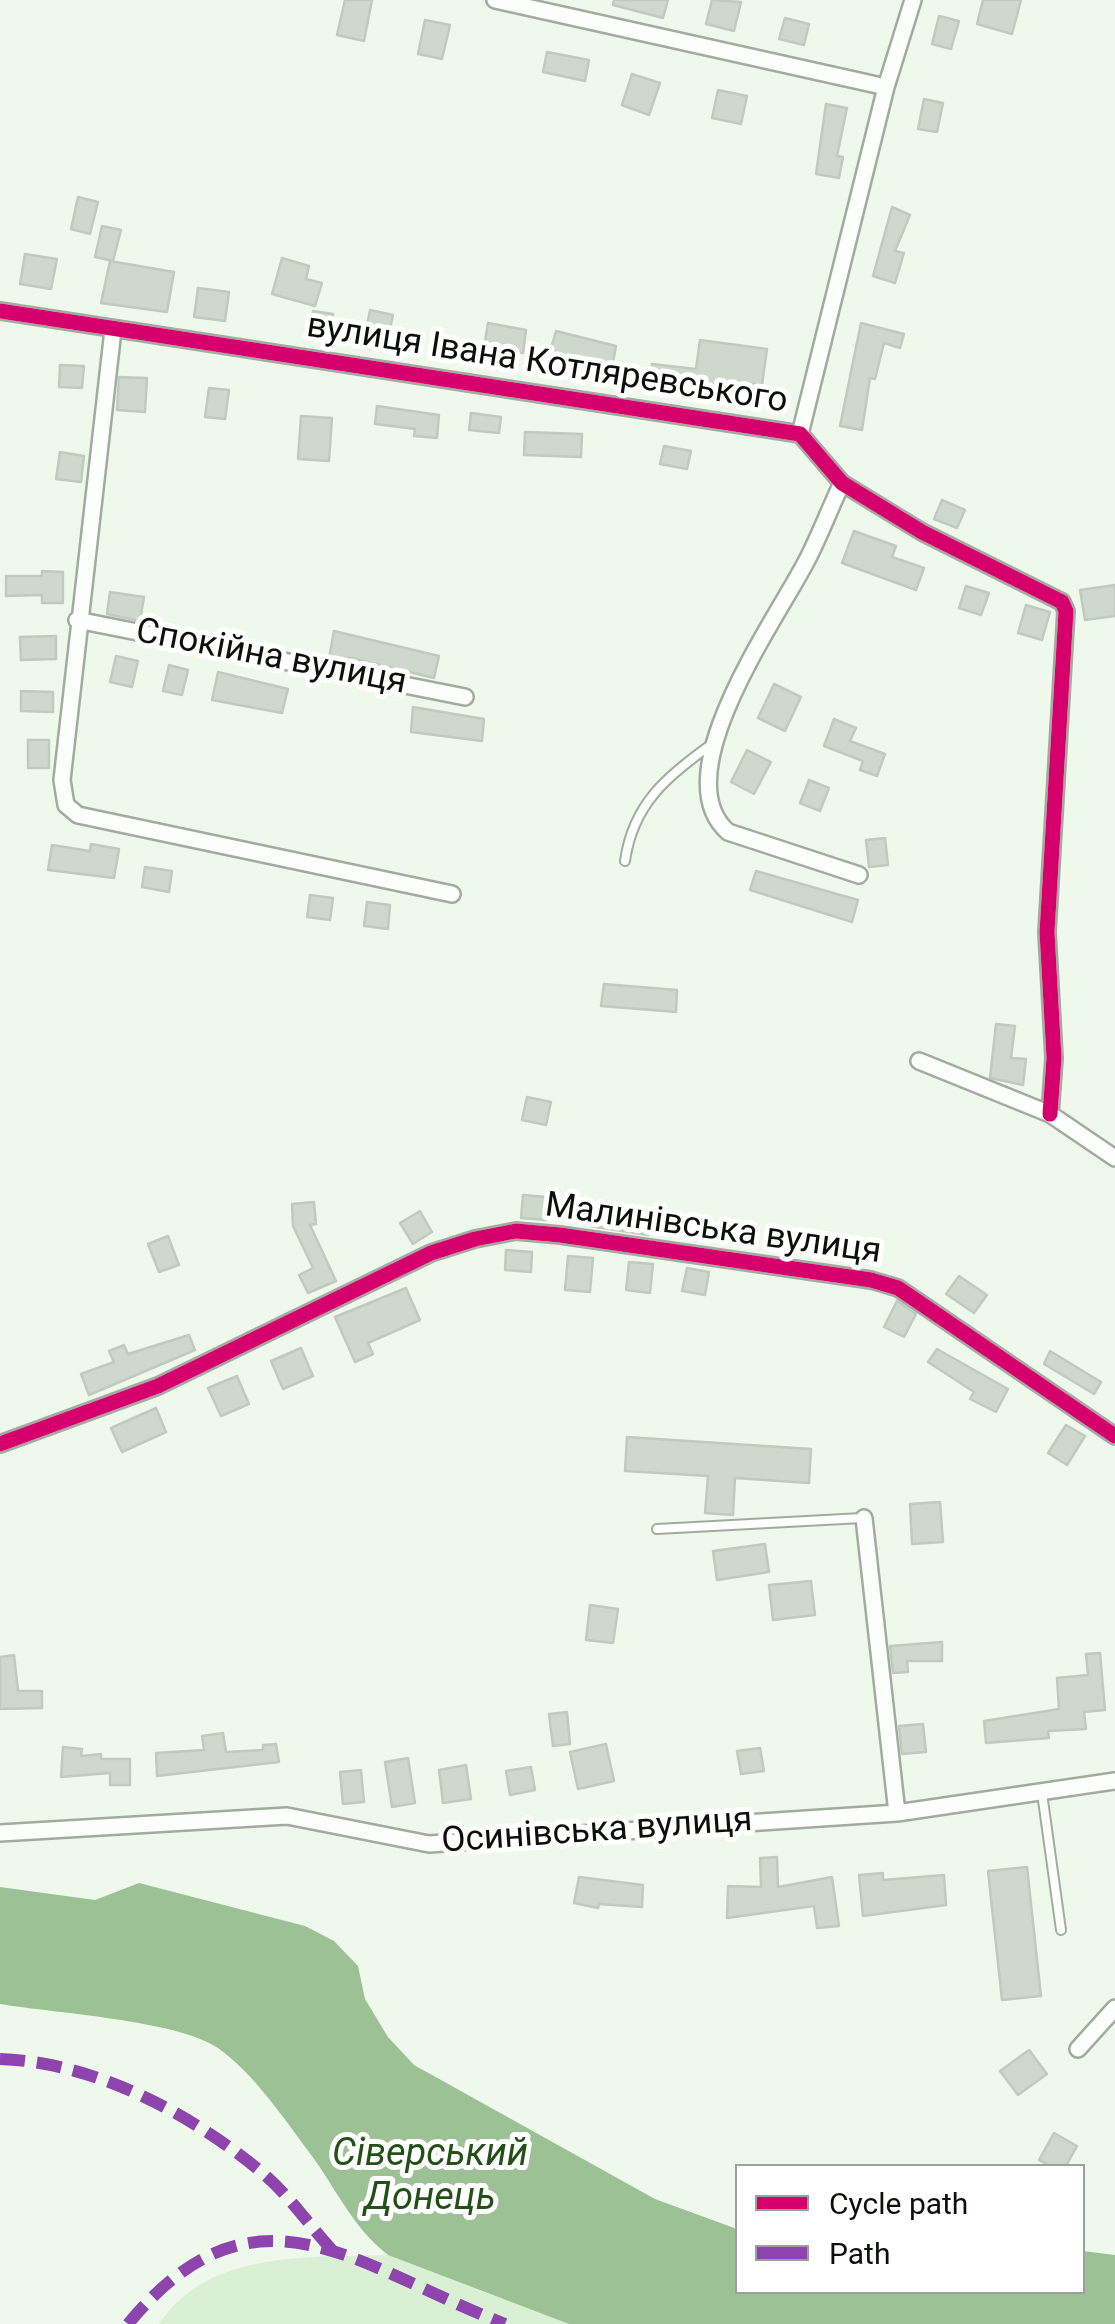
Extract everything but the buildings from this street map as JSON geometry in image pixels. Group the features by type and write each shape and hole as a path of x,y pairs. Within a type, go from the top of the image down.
{"street":[{"path":"495,0 886,87"},
{"path":"800,434 886,87 913,0"},
{"name":"вулиця Івана Котляревського","path":"0,312 800,434 842,482 922,532 1062,602 1066,611 1047,932 1054,1058 1050,1114"},
{"path":"113,330 76,620 62,780 66,805 78,816 452,894"},
{"path":"842,482 806,561 760,636 716,742 707,778 712,819 728,832 859,875"},
{"name":"Спокійна вулиця","path":"76,620 465,697"},
{"path":"919,1060 1050,1114 1115,1158"},
{"name":"Малинівська вулиця","path":"0,1444 158,1386 431,1253 516,1231 871,1280 898,1288 1115,1436"},
{"path":"864,1518 897,1813"},
{"name":"Осинівська вулиця","path":"0,1834 287,1816 430,1844 897,1813 1115,1781"},
{"path":"1078,2048 1115,2008"}],"lane":[{"path":"626,861 640,810 668,776 716,742"},
{"path":"657,1529 864,1518"},
{"path":"1042,1793 1061,1930"}],"shaded area":[{"path":"388,2255 569,2324 159,2324 180,2300 205,2282 233,2270 294,2258"}],"water":[{"name":"Сіверський Донець","path":"139,1883 305,1926 334,1941 358,1966 365,1999 388,2037 414,2065 655,2199 735,2228 735,2294 1085,2294 1085,2251 1115,2255 1115,2324 569,2324 388,2255 354,2220 267,2097 218,2048 199,2038 145,2024 0,2004 0,1887 95,1900"}],"marked path":[{"path":"0,2059 72,2070 107,2081 175,2113 265,2175 332,2250"},
{"path":"128,2324 175,2277 220,2251 264,2241 309,2245 354,2258 505,2324"}],"cycle path":[{"path":"0,311 800,434 842,483 922,532 1062,602 1066,611 1047,932 1054,1058 1050,1114"},
{"path":"0,1444 158,1386 431,1253 516,1231 871,1280 898,1288 1115,1436"}]}
